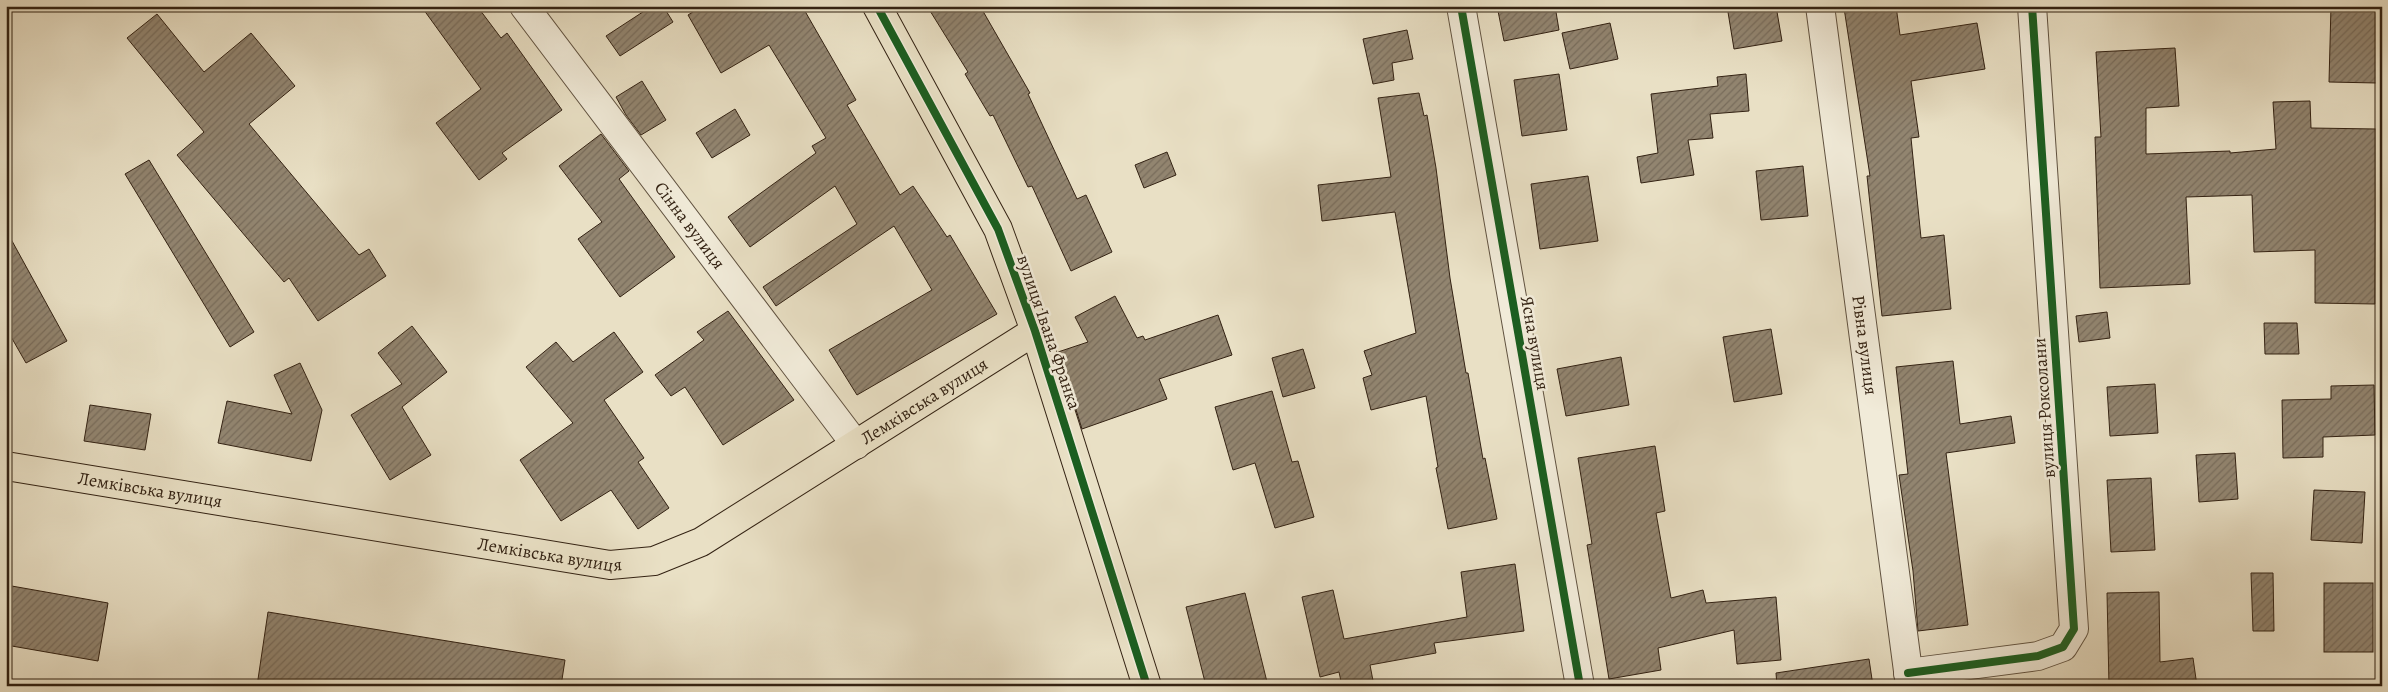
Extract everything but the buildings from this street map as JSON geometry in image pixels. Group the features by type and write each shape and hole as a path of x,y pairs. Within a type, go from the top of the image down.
{"main road":[{"name":"вулиця Івана Франка","path":"877,6 998,229 1035,331 1147,686"},
{"name":"Лемківська вулиця","path":"6,466 610,565 654,561 701,542 1035,331"}],"street":[{"name":"Сінна вулиця","path":"524,6 856,445"},
{"name":"Ясна вулиця","path":"1461,6 1580,686"},
{"name":"Рівна вулиця","path":"1820,6 1909,679"},
{"name":"вулиця Роксолани","path":"1909,679 2038,656 2063,647 2074,629 2032,6"}],"cycle path":[{"path":"877,6 998,229 1035,331 1147,686"},
{"path":"1461,6 1580,686"},
{"path":"1908,673 2038,656 2063,647 2074,629 2032,6"}]}
